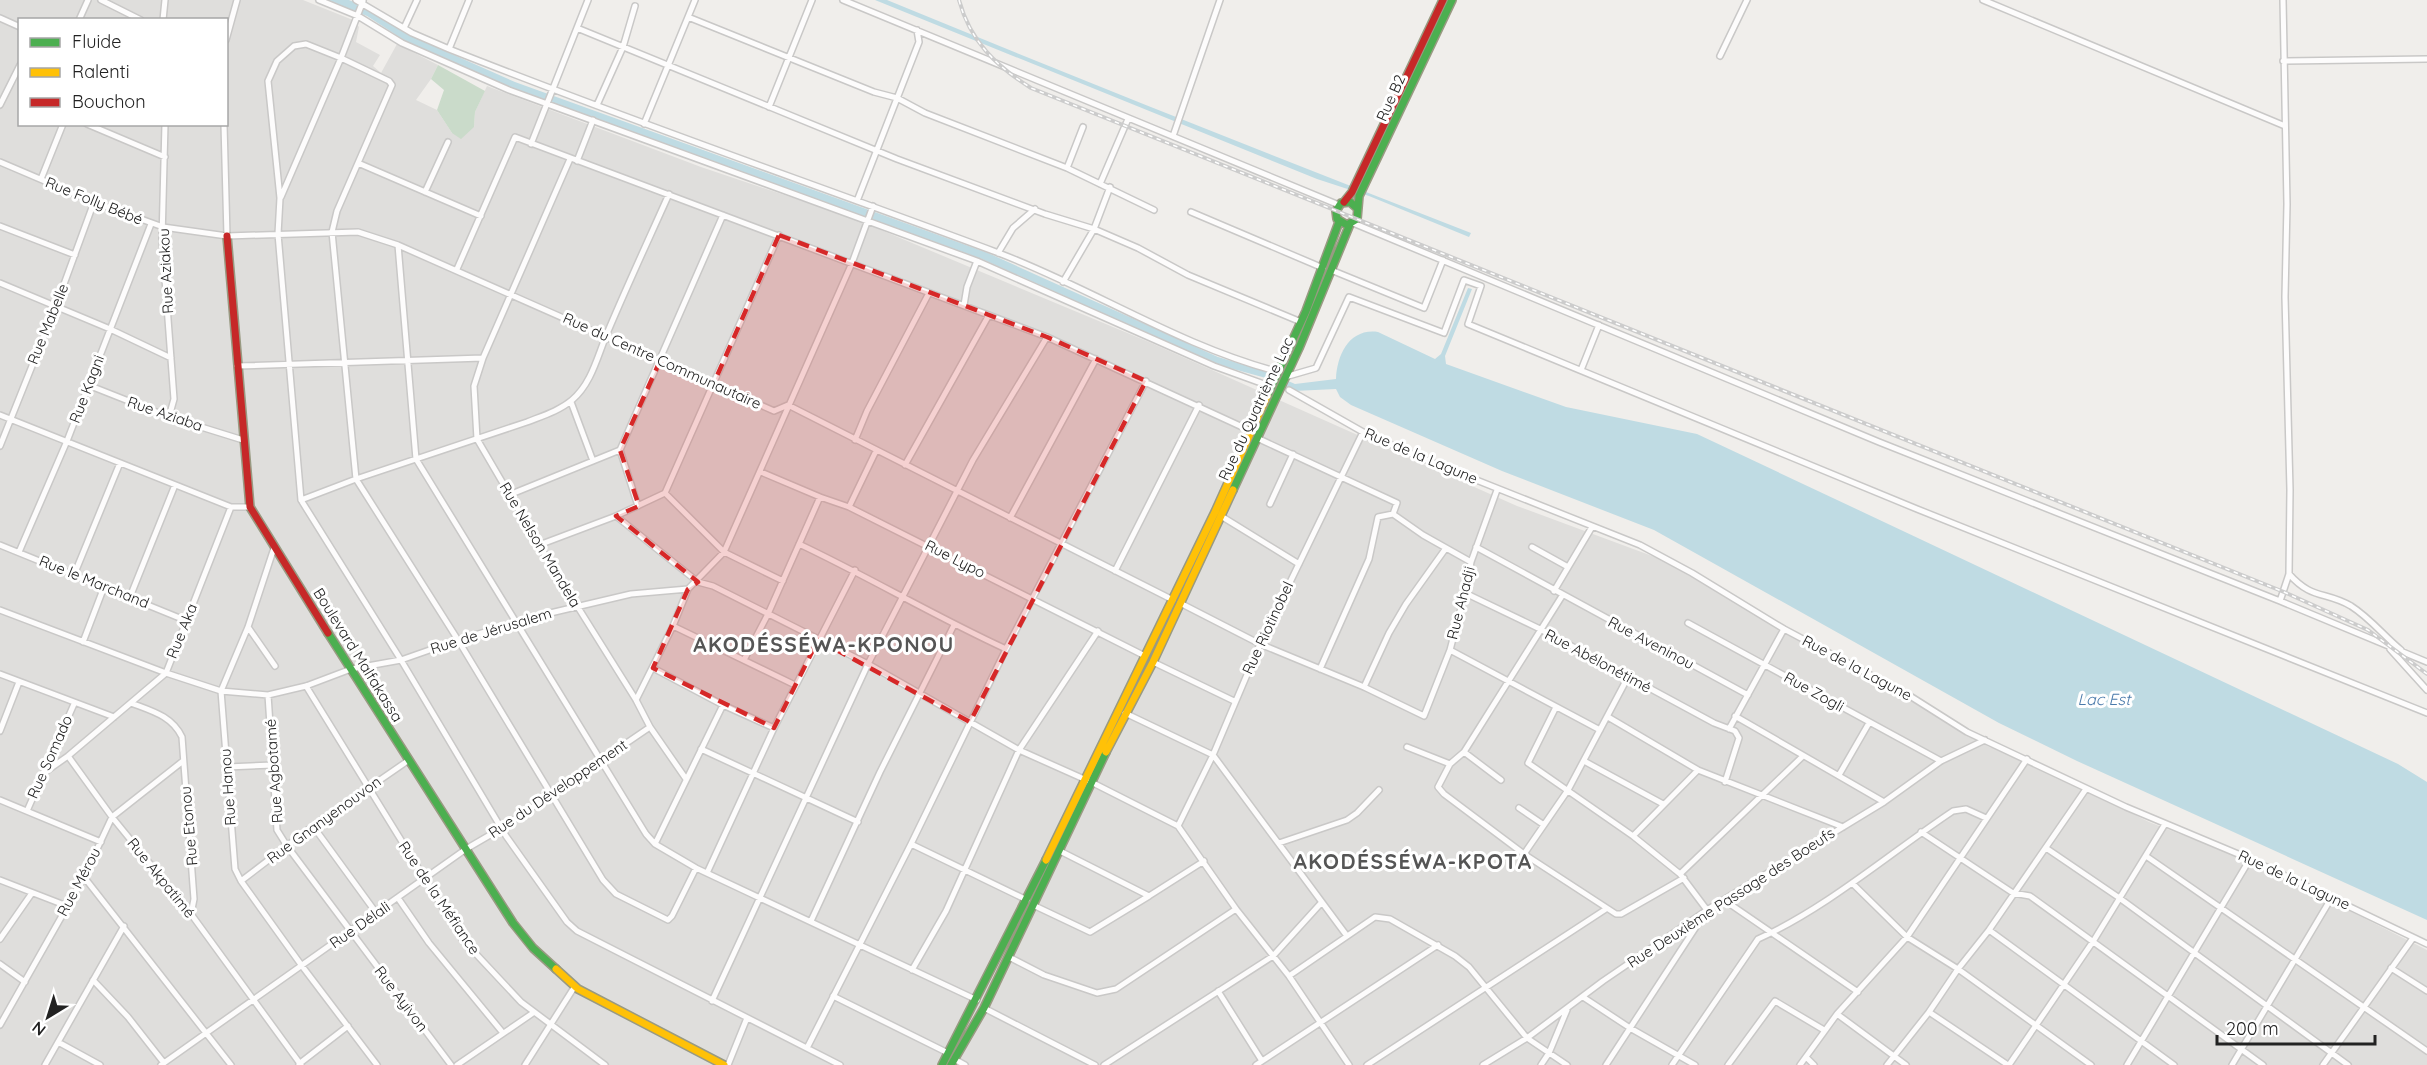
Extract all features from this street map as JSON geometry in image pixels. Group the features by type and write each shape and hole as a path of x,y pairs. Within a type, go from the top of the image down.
{"main road":[{"name":"Rue B2","path":"1341,204 1352,192 1443,0"},
{"name":"Rue B2","path":"1357,208 1362,189 1452,0"},
{"path":"1350,202 1357,208 1358,216 1352,224 1339,222 1336,213 1341,204 1350,202"},
{"name":"Rue du Quatrième Lac","path":"1190,573 1221,516 1257,438 1339,222"},
{"name":"Rue du Quatrième Lac","path":"1177,601 1251,431 1272,387 1282,375 1352,224"},
{"name":"Boulevard Malfakassa","path":"227,236 250,507 274,548 513,923 533,948 575,986 726,1065"},
{"path":"951,1059 977,1000 1145,656 1177,601"},
{"path":"942,1065 951,1059 984,1008 1125,713 1154,662 1177,601"}],"street":[{"path":"80,18 88,0"},
{"path":"101,0 137,18"},
{"path":"117,8 121,0"},
{"path":"163,18 165,0"},
{"path":"320,0 358,16 402,42 509,90 977,261 1214,366 1272,387"},
{"path":"404,28 417,0"},
{"path":"448,49 469,0"},
{"path":"531,144 588,0"},
{"path":"644,124 695,0"},
{"path":"769,107 812,0"},
{"path":"843,0 1128,119 1341,204"},
{"path":"1173,136 1221,0"},
{"path":"1720,56 1747,0"},
{"path":"1983,0 2285,126"},
{"path":"2280,601 2289,574 2290,425 2285,297 2287,204 2283,0"},
{"path":"228,33 237,1"},
{"path":"280,198 341,58 358,16 360,1 404,28 448,49 644,124 998,253 1217,353 1282,375 1316,368 1349,297 1444,333 1464,280 1481,286 1468,324 1917,509 2427,713"},
{"path":"597,105 623,47 635,6"},
{"path":"688,17 874,92 897,98 925,113 1067,168 1154,210"},
{"path":"0,18 18,26"},
{"path":"577,28 877,150 1062,220 1094,229 1138,248 1188,275 1301,322"},
{"path":"857,201 919,42 917,30"},
{"path":"696,868 668,920 616,894 603,880 458,640 356,479 332,231 337,211 392,85 389,81 341,58 306,44 300,44 283,54 272,70 268,81 280,198 278,234 301,500 502,828 567,922 577,931 840,1065"},
{"path":"2283,61 2427,59"},
{"path":"0,105 18,69"},
{"path":"1100,183 1128,119"},
{"path":"577,161 593,120"},
{"path":"41,179 62,126"},
{"path":"92,126 165,157"},
{"name":"Rue Aziakou","path":"165,126 163,227 174,399 169,417"},
{"name":"Boulevard Malfakassa","path":"224,126 227,236"},
{"path":"1067,168 1083,127"},
{"path":"457,269 515,137 929,293 964,304 1146,381 1251,431"},
{"path":"425,192 448,142"},
{"name":"Rue Nelson Mandela","path":"570,159 483,358 474,392 477,439 539,545 636,700 650,727 686,779"},
{"name":"Rue Folly Bébé","path":"0,162 151,224 227,236"},
{"path":"358,163 481,216"},
{"path":"1063,282 1094,229 1110,187"},
{"path":"301,500 553,412 571,402 593,370 669,194"},
{"name":"Rue Mabelle","path":"0,446 56,306 94,202"},
{"path":"636,700 673,626 688,590 724,552 852,263 873,206"},
{"path":"998,253 1013,228 1035,209"},
{"path":"1191,212 1323,268"},
{"path":"639,506 620,450 723,215"},
{"name":"Rue Kagni","path":"19,552 67,441 151,224"},
{"path":"1352,224 1879,442 2280,601 2427,662"},
{"path":"0,226 75,255"},
{"name":"Rue du Centre Communautaire","path":"227,236 358,232 398,245 457,269 774,411 789,405 1260,644 1364,687 1424,716"},
{"path":"539,545 616,516 665,493 779,235"},
{"path":"398,245 416,459 600,761 655,844 696,868 977,1000"},
{"path":"1331,270 1424,308 1443,260"},
{"path":"964,304 967,287 977,261"},
{"path":"0,283 110,329 171,358"},
{"path":"855,440 867,411 929,293"},
{"path":"905,465 989,315"},
{"path":"1581,370 1599,325"},
{"path":"712,1001 868,664 973,460 1047,338"},
{"path":"237,366 483,358"},
{"path":"1010,518 1096,359"},
{"path":"807,1048 911,844 1006,649 1146,381"},
{"name":"Rue Aziaba","path":"88,385 169,417 243,440"},
{"name":"Rue de la Lagune","path":"1289,390 1363,432 1497,490 1640,546 1682,567 1784,629 1910,696 1967,732 2086,789 2332,897 2427,944"},
{"path":"571,402 592,461"},
{"path":"1115,571 1199,405"},
{"path":"0,415 231,507 250,507"},
{"name":"Rue Riotinobel","path":"1178,826 1213,755 1260,644 1363,432"},
{"path":"1257,438 1397,502 1393,514"},
{"path":"509,495 620,450"},
{"path":"849,507 876,451"},
{"path":"1270,504 1293,454"},
{"path":"74,575 120,463"},
{"name":"Rue Lypo","path":"761,472 849,507 929,545 1145,656"},
{"path":"130,597 175,485"},
{"name":"Rue Ahadji","path":"1424,716 1450,650 1471,562 1497,490"},
{"path":"665,493 724,552 783,581"},
{"path":"744,660 768,614 820,497"},
{"name":"Rue Aka","path":"41,775 68,756 166,674 231,507"},
{"path":"1320,669 1369,560 1378,517 1393,514 1471,562"},
{"path":"616,516 698,582 713,586 868,664 1019,750 1093,783 1178,826 1236,909 1289,976 1349,1065"},
{"path":"1221,516 1299,564"},
{"path":"1554,591 1592,527"},
{"path":"799,544 855,570 954,625 1006,649"},
{"name":"Rue le Marchand","path":"0,545 186,621"},
{"path":"1532,547 1568,567"},
{"path":"221,692 248,627 274,548"},
{"path":"1364,687 1395,624 1446,548"},
{"name":"Rue Aveninou","path":"1476,548 1748,695"},
{"path":"707,873 795,685 855,570"},
{"path":"2289,574 2305,590 2352,607 2404,653"},
{"path":"83,642 104,587"},
{"name":"Rue de Jérusalem","path":"0,610 166,674 221,692 268,695 306,686 351,669 401,660 515,622 577,606 631,594 688,590"},
{"name":"Rue Abélonétimé","path":"1465,593 1540,629 1628,678 1729,729"},
{"path":"1562,596 1464,752 1450,764 1438,787 1444,794 1524,854 1606,909 1622,914 1682,876 1760,796 1803,756"},
{"name":"Rue Zogli","path":"1688,623 1941,761"},
{"path":"811,921 918,693 954,625"},
{"path":"673,626 795,685"},
{"path":"248,627 275,666"},
{"path":"1725,782 1739,738 1738,734 1729,729 1784,629"},
{"path":"912,970 946,911 1019,750 1098,631"},
{"path":"2389,648 2427,690"},
{"path":"1450,650 1600,730"},
{"path":"1154,662 1234,702"},
{"path":"652,668 723,705 774,728"},
{"path":"0,674 74,704 114,717"},
{"path":"1524,854 1568,790 1628,678"},
{"path":"0,731 19,682"},
{"name":"Rue de la Méfiance","path":"306,686 424,879 474,953 533,1013 605,1065"},
{"name":"Rue Hanou","path":"221,692 235,869 241,881"},
{"name":"Rue Agbotamé","path":"268,695 277,830 351,933"},
{"name":"Rue Etonou","path":"131,703 169,719 177,726 182,737 194,899 191,914"},
{"name":"Rue Somado","path":"27,811 74,704"},
{"path":"655,844 723,705"},
{"path":"1556,707 1528,763 1633,836 1682,876 1707,910 1606,1065"},
{"path":"1125,713 1213,755 1347,936"},
{"path":"1735,716 1884,802"},
{"path":"1608,717 1698,770 1843,827"},
{"path":"1839,775 1869,723"},
{"name":"Rue du Développement","path":"466,849 502,828 650,727"},
{"name":"Rue Deuxième Passage des Boeufs","path":"1483,1065 1527,1038 1707,910 1884,802 1941,761 1985,740"},
{"path":"1407,747 1450,764"},
{"path":"701,749 858,822"},
{"path":"1464,752 1501,780"},
{"name":"Rue Akpatimé","path":"68,756 112,817 191,914 300,1064"},
{"path":"1800,1065 1837,1014 1908,937 1959,857 2027,759"},
{"name":"Rue Gnanyenouvon","path":"241,881 313,826 409,760"},
{"path":"1584,760 1663,804"},
{"name":"Rue Mérou","path":"0,1025 84,877 112,817 183,761"},
{"path":"227,767 273,765"},
{"path":"1633,836 1698,770"},
{"path":"1887,1065 1989,930 2086,789"},
{"path":"1279,843 1347,820 1379,790"},
{"path":"0,800 100,842"},
{"path":"1519,808 1544,825"},
{"path":"1672,1065 1758,939 1772,933 1852,883 1921,832 1957,809 1966,809 1986,818"},
{"path":"1929,1012 2009,1065 2094,940 2118,897 2165,824"},
{"path":"313,826 376,914"},
{"path":"1921,832 2013,893 2030,896 2094,940 2167,997 2263,1065"},
{"path":"911,844 1026,900"},
{"path":"2046,848 2118,897 2348,1065"},
{"name":"Rue Délali","path":"163,1064 351,933 466,849"},
{"path":"1060,851 1149,896"},
{"path":"2146,855 2427,1052"},
{"path":"2127,1065 2250,860"},
{"path":"1033,905 1090,932 1204,861"},
{"path":"84,877 231,1065"},
{"path":"0,880 67,906"},
{"path":"241,881 377,1065"},
{"path":"1852,883 1908,937 1958,969 2035,1027 2091,1065"},
{"path":"0,939 32,893"},
{"path":"2232,1065 2332,897"},
{"path":"398,898 429,943 503,1033"},
{"path":"1724,900 1858,992"},
{"path":"1104,1065 1273,956 1322,902"},
{"path":"1009,957 1059,980 1097,993 1104,992 1116,988 1236,909"},
{"path":"1367,1065 1606,909"},
{"path":"1289,976 1375,917 1382,916 1438,945 1469,967 1527,1038 1567,1065"},
{"path":"45,1065 124,926"},
{"path":"1989,930 2174,1065"},
{"name":"Rue Ayivon","path":"351,933 452,1065"},
{"path":"2323,1065 2413,938"},
{"path":"1256,1065 1438,945"},
{"path":"0,964 25,982"},
{"path":"2391,968 2427,991"},
{"path":"93,980 128,1017 163,1064"},
{"path":"525,1065 575,986"},
{"path":"1218,991 1262,1061"},
{"path":"833,996 965,1065"},
{"path":"1583,997 1630,1028 1695,1065"},
{"path":"1728,1065 1775,1001 1824,1030"},
{"path":"984,1008 1095,1065"},
{"path":"0,1009 7,1013"},
{"path":"1541,1065 1549,1053 1568,1009"},
{"path":"457,1065 533,1013"},
{"path":"1837,1014 1906,1065"},
{"path":"726,1065 747,1018"},
{"path":"300,1064 348,1026"},
{"path":"58,1042 100,1065"},
{"path":"1806,1057 1814,1065"},
{"path":"594,1065 598,1058"}],"highlighted area":[{"path":"779,235 1047,337 1146,381 970,722 818,640 774,728 653,668 688,589 698,582 616,516 639,506 620,450 660,361 713,385"}],"shaded area":[{"path":"0,0 303,0 353,20 359,27 356,42 380,55 373,66 381,73 397,44 438,65 416,100 437,110 452,133 474,127 475,112 487,86 701,167 850,217 1149,342 1517,506 1663,560 1874,678 1989,747 2013,754 2149,822 2257,864 2427,950 2427,1065 0,1065"}],"green space":[{"path":"438,65 485,91 475,112 474,127 461,139 452,133 437,110 444,90 431,79"}],"water":[{"name":"Lac Est","path":"327,0 349,0 366,7 411,36 515,82 988,253 1218,357 1268,372 1295,384 1336,379 1342,352 1353,339 1368,332 1378,332 1435,359 1441,354 1468,288 1472,289 1445,356 1446,364 1566,407 1697,434 2398,764 2427,782 2427,920 2077,761 1999,723 1654,530 1502,471 1351,405 1340,397 1336,389 1294,391 1266,378 1215,364 982,259 516,91 407,42 367,16"},
{"path":"875,0 887,0 1471,233 1469,237 1369,196 1317,179"}],"railway":[{"path":"959,0 977,40 1007,71 1031,88 2284,592 2368,630 2427,674"}],"traffic: fast":[{"path":"1357,208 1350,202 1341,203 1336,211 1337,219 1347,225 1357,219 1359,196 1452,0"},
{"path":"1267,396 1306,311 1339,222"},
{"path":"1233,490 1299,348 1350,224"},
{"path":"328,633 513,923 533,948 556,969"},
{"path":"951,1065 984,1008 1106,752"},
{"path":"942,1065 1046,860"}],"traffic: slow":[{"path":"1046,860 1215,512 1267,396"},
{"path":"1106,752 1153,662 1233,490"},
{"path":"556,969 578,989 724,1065"}],"traffic: jam":[{"path":"1344,202 1352,192 1443,0"},
{"path":"227,236 250,507 328,633"}],"district":[{"name":"AKODÉSSÉWA-KPONOU","path":"824,645"},
{"name":"AKODÉSSÉWA-KPOTA","path":"1413,862"}]}
